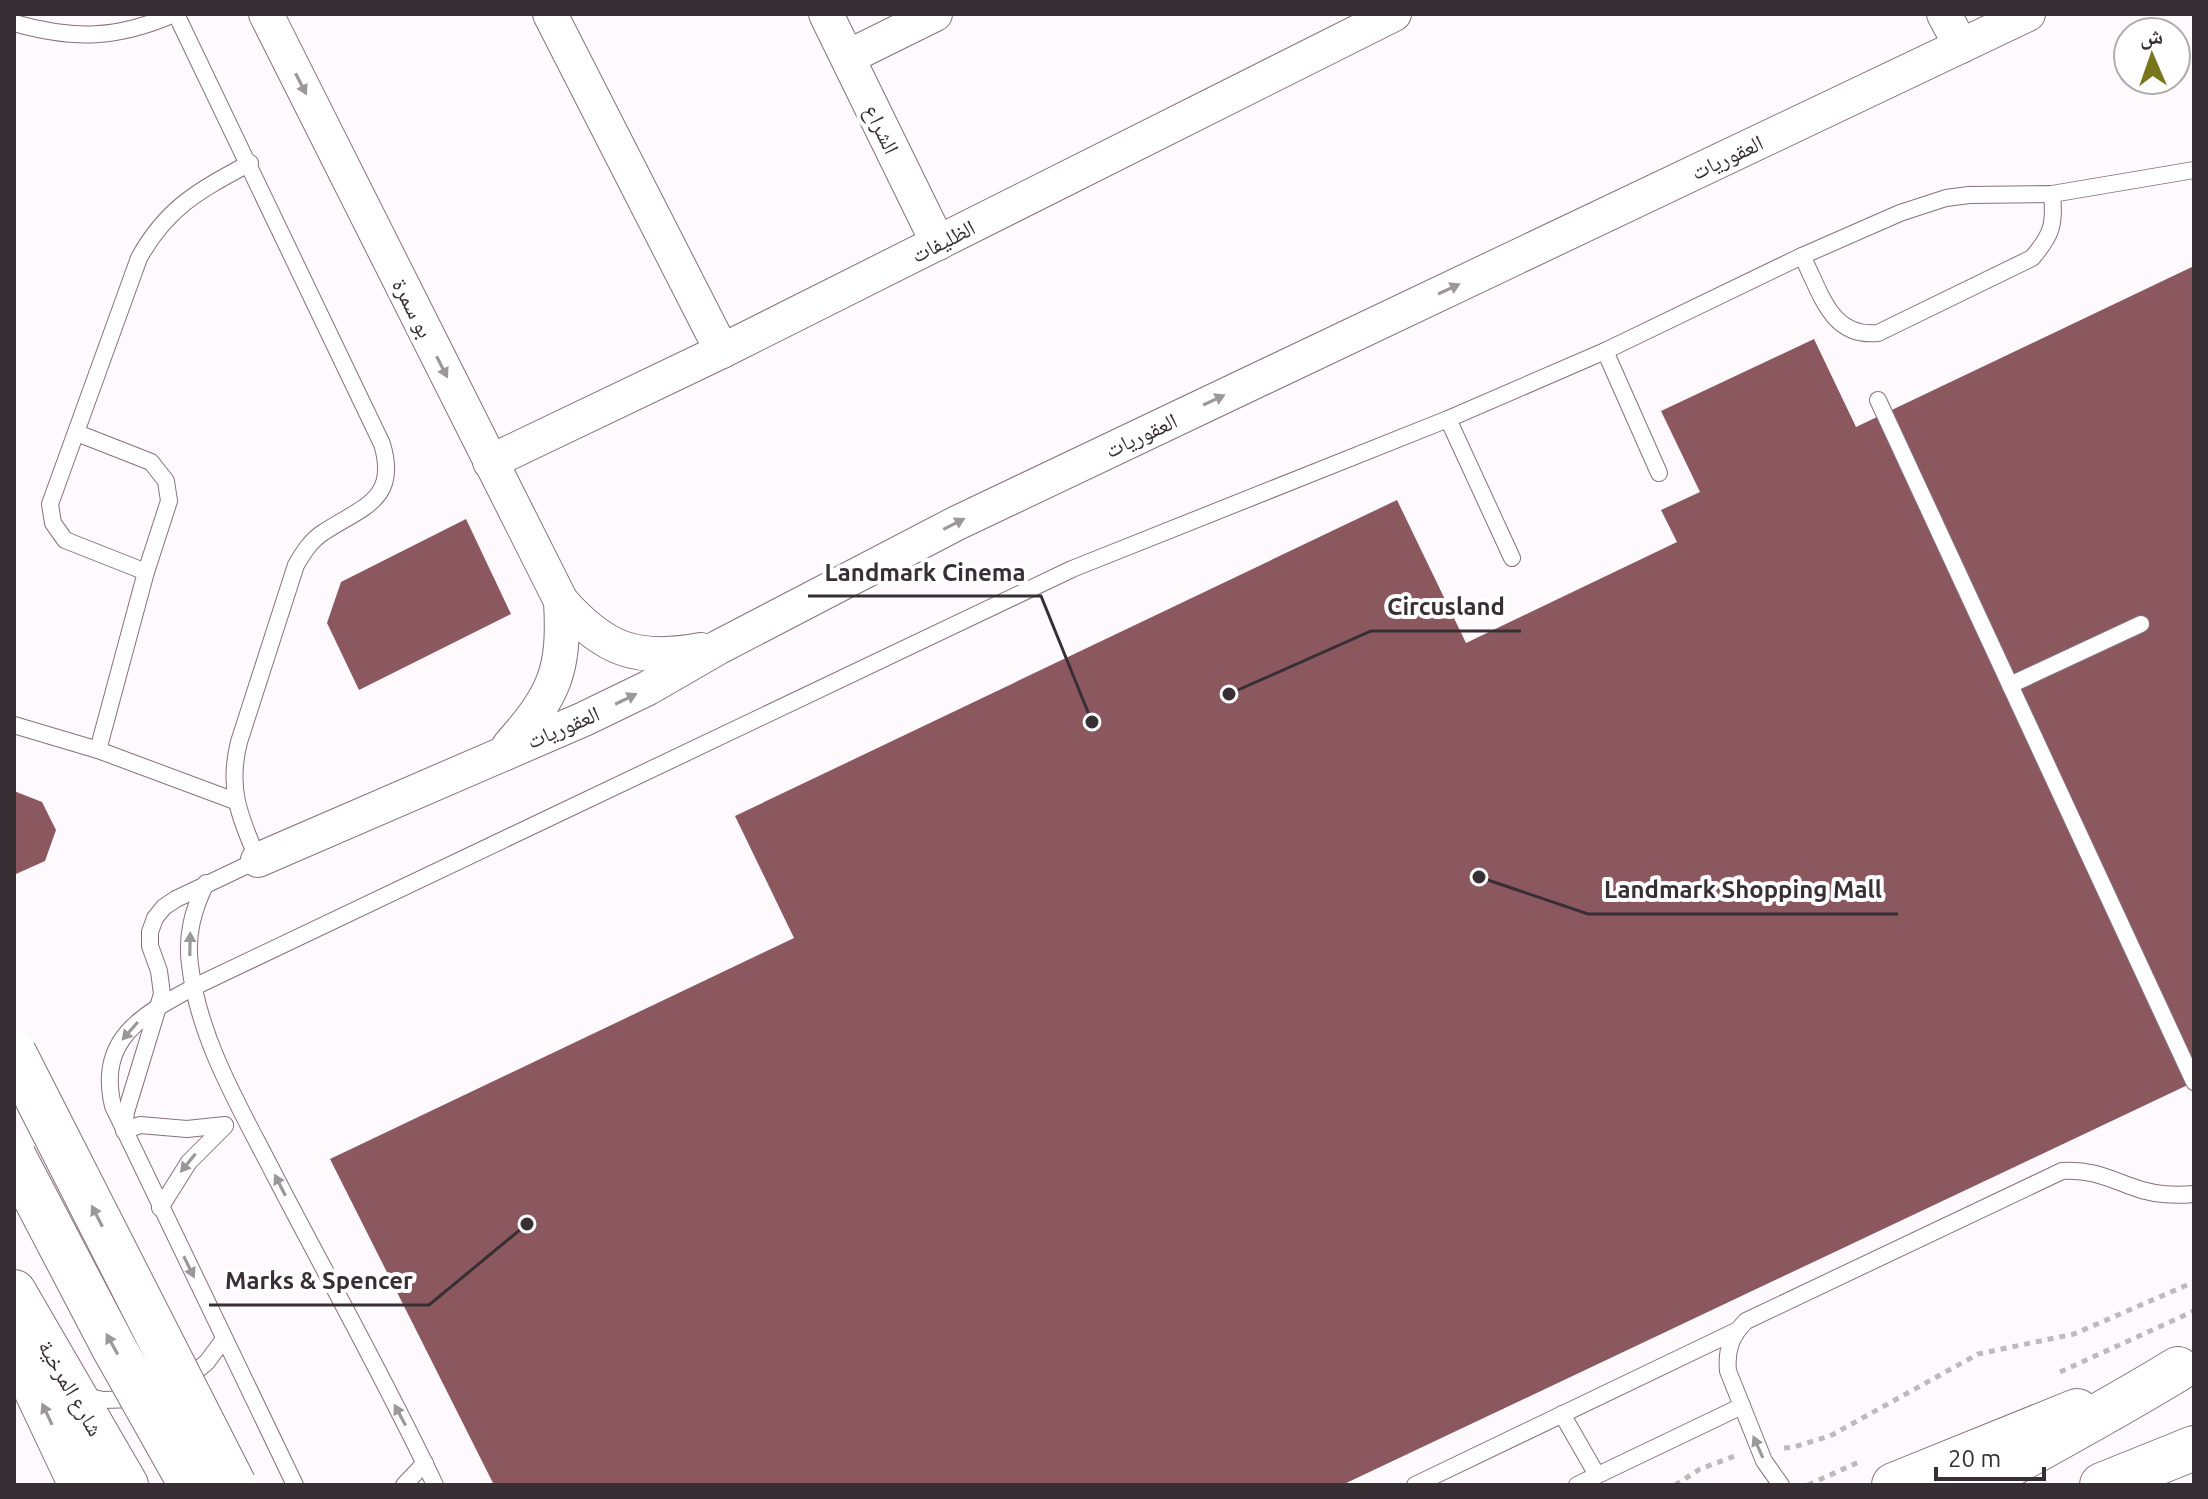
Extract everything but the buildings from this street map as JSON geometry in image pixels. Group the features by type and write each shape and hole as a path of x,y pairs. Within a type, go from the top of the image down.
{"main road":[{"path":"14,1053 234,1485"},
{"path":"14,1157 114,1348 191,1485"},
{"name":"شارع المرخية","path":"14,1292 126,1485"},
{"path":"14,1343 81,1485"},
{"path":"1894,1485 2186,1366"},
{"path":"1973,1485 2186,1366"},
{"path":"2102,1485 2194,1448"}],"street":[{"name":"بو سمرة","path":"266,14 561,601 581,624 607,641 635,652 666,657 719,647"},
{"path":"550,14 722,351"},
{"name":"الشراع","path":"826,14 938,243"},
{"path":"848,57 935,14"},
{"name":"الظليفات","path":"490,462 722,351 1393,14"},
{"path":"1944,14 1961,46"},
{"name":"العقوريات","path":"258,860 584,719 990,507 2028,14"},
{"name":"بو سمرة","path":"503,752 537,714 555,679 563,641 561,601"}],"lane":[{"path":"14,23 81,36 114,34 175,14 250,163 382,444 387,473 375,501 321,533 306,547 296,565 239,742 233,772 235,801 258,860 176,899 155,918 150,932 150,946 161,982 161,1005 132,1092 124,1131"},
{"path":"146,572 65,540 53,523 50,504 139,258 151,237 184,201 250,163"},
{"path":"295,1485 160,1208 109,1092 111,1061 125,1034 146,1015 194,987 1072,569 1448,419 1605,351 1802,256 1900,213 1946,198 2052,194 2194,170"},
{"path":"1802,256 1835,320 1847,330 1862,335 1878,333 2032,258 2048,240 2054,217 2052,194"},
{"path":"1605,351 1659,473"},
{"path":"1878,400 2194,1082"},
{"path":"1448,419 1512,558"},
{"path":"77,433 151,462 166,481 169,501 146,572 98,750"},
{"path":"2010,685 2141,624"},
{"path":"14,725 98,750 235,801"},
{"path":"206,883 191,923 189,944 194,987 210,1041 244,1116 435,1485"},
{"path":"124,1131 140,1125 187,1129 225,1125 244,1116"},
{"path":"160,1208 189,1162 225,1125"},
{"path":"1415,1485 1736,1331 1759,1314 2062,1171 2091,1171 2132,1187 2161,1194 2194,1194"},
{"path":"1736,1331 1727,1357 1728,1371 1758,1448 1771,1474 1781,1485"},
{"path":"75,1393 103,1400 132,1400 166,1390 185,1380 207,1362 224,1339"},
{"path":"1577,1485 1742,1406"},
{"path":"1562,1414 1597,1475"},
{"path":"404,1485 425,1463"}],"path":[{"path":"1675,1485 1700,1469 1758,1448 1794,1447 1830,1436 1978,1354 2074,1334 2194,1282"}],"place":[{"name":"Circusland","path":"1229,694"},
{"name":"Landmark Cinema","path":"1092,722"},
{"name":"Landmark Shopping Mall","path":"1479,877"},
{"name":"Marks & Spencer","path":"527,1224"}]}
